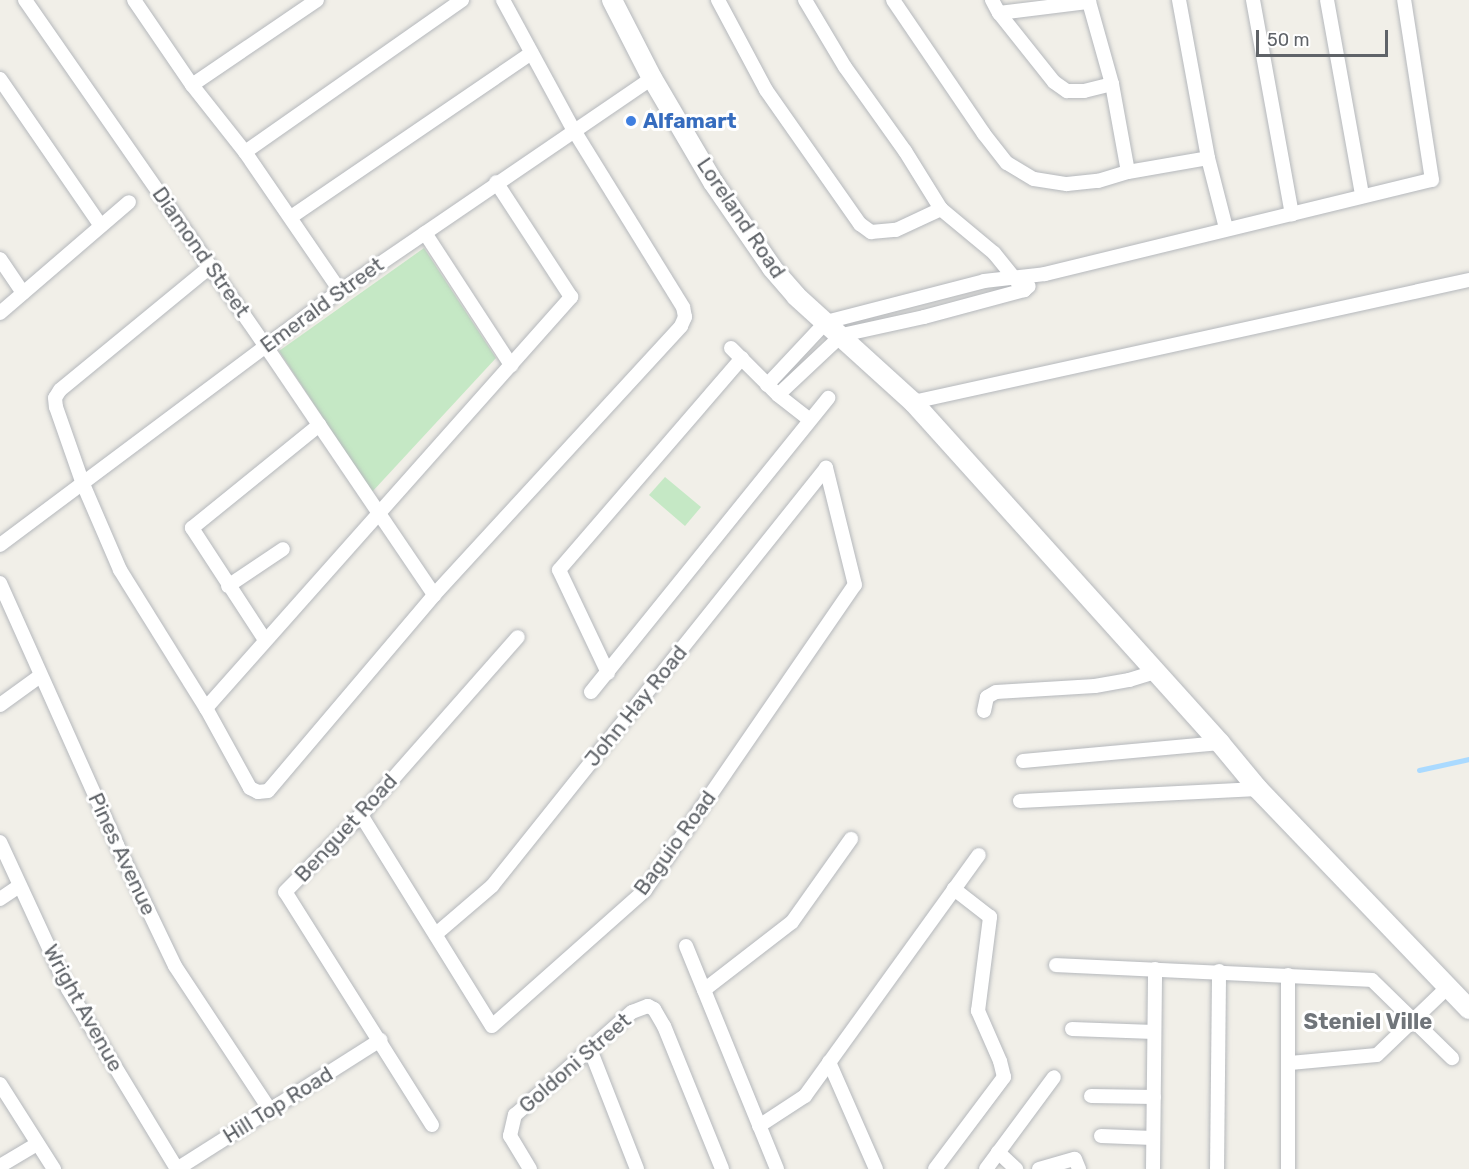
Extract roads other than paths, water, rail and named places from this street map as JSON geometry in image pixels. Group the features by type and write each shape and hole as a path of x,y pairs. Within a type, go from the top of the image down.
{"street":[{"name":"Diamond Street","path":"25,0 211,266 434,595"},
{"path":"134,0 192,85 245,152 340,291"},
{"path":"192,85 317,0"},
{"path":"245,152 462,0"},
{"path":"211,266 60,390 55,398 56,408 83,484 120,570 206,708 250,788 258,792 268,791 434,595 681,326 685,317 683,307 573,129 503,0"},
{"name":"Loreland Road","path":"612,0 652,78 714,182 772,268 796,296 913,402 1220,743 1258,789 1469,1009"},
{"path":"718,0 766,90 860,224 871,232 896,230 941,209"},
{"path":"805,0 845,67 905,151 941,209 994,253 1024,290"},
{"path":"893,0 984,135 1007,163 1034,179 1067,184 1098,181 1128,172 1208,158"},
{"path":"992,0 999,13 1053,82 1067,91 1084,91 1112,84"},
{"path":"1179,0 1208,158 1226,228"},
{"path":"1252,0 1292,214"},
{"path":"1327,0 1362,195"},
{"path":"767,385 826,322 984,281 1045,274 1226,228 1432,180 1404,0"},
{"path":"999,13 1089,2 1112,84 1128,172"},
{"path":"291,217 531,53"},
{"name":"Emerald Street","path":"0,545 340,291 573,129 652,78"},
{"path":"0,79 101,226"},
{"path":"206,708 571,297 496,182"},
{"path":"0,313 129,202"},
{"path":"426,233 511,365"},
{"path":"0,259 23,293"},
{"path":"778,395 842,336 1024,290 1045,274"},
{"path":"913,402 1469,280"},
{"path":"731,348 767,385 808,419"},
{"path":"608,673 559,570 742,358"},
{"path":"591,692 808,419 828,398"},
{"path":"265,640 192,528 320,425"},
{"name":"Baguio Road","path":"361,815 492,1026 645,890 855,585 826,468"},
{"name":"John Hay Road","path":"436,934 492,886 826,468"},
{"path":"228,586 283,549"},
{"name":"Pines Avenue","path":"0,583 40,676 175,966 270,1110"},
{"name":"Benguet Road","path":"432,1125 285,892 361,815 518,637"},
{"path":"984,711 987,697 996,692 1095,686 1129,681 1156,672"},
{"path":"0,705 40,676"},
{"path":"1023,761 1220,743"},
{"path":"1020,801 1258,789"},
{"path":"704,990 792,922 851,839"},
{"name":"Wright Avenue","path":"0,842 68,989 177,1169"},
{"path":"759,1126 805,1096 979,855"},
{"path":"0,899 19,886"},
{"path":"935,1169 1004,1077 1000,1060 978,1011 990,917 954,889"},
{"path":"686,945 777,1169"},
{"path":"1056,965 1372,980 1452,1058"},
{"path":"1153,1169 1155,969"},
{"path":"1217,1169 1219,971"},
{"path":"1288,975 1290,1063 1288,1169"},
{"path":"1290,1063 1377,1055 1448,987"},
{"name":"Goldoni Street","path":"530,1169 510,1136 515,1115 632,1012 648,1006 654,1009 664,1026 722,1169"},
{"path":"1072,1029 1154,1032"},
{"name":"Hill Top Road","path":"177,1169 380,1040"},
{"path":"590,1049 637,1169"},
{"path":"829,1062 876,1169"},
{"path":"986,1169 1054,1077"},
{"path":"0,1084 54,1169"},
{"path":"1091,1096 1154,1097"},
{"path":"1101,1136 1154,1138"},
{"path":"0,1166 37,1144"},
{"path":"998,1152 1016,1169"},
{"path":"1039,1169 1075,1159 1079,1169"}],"waterway":[{"path":"1419,770 1469,759"}],"place":[{"name":"Alfamart","path":"631,121"}],"district":[{"name":"Steniel Ville","path":"1368,1022"}]}
